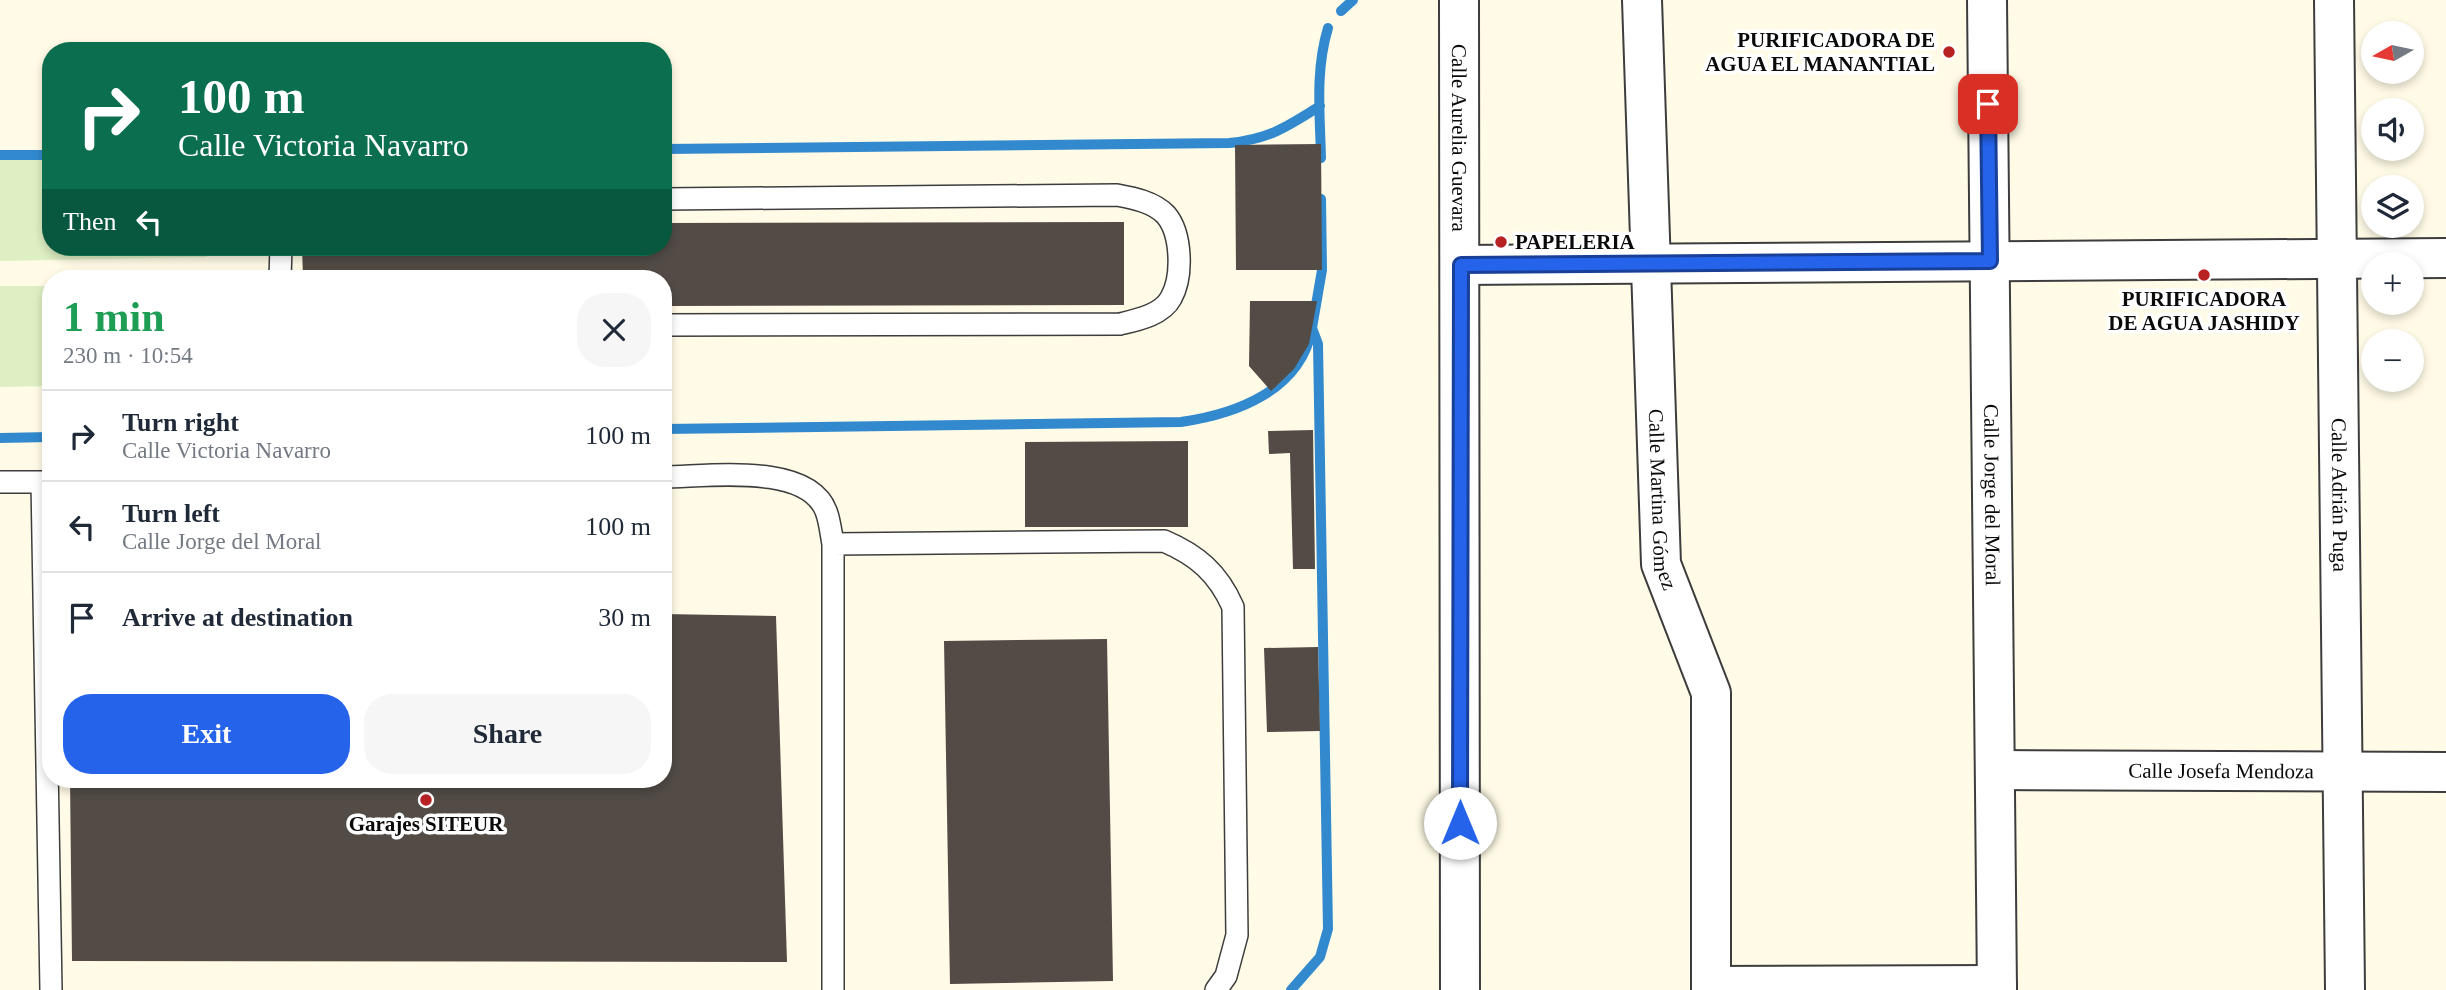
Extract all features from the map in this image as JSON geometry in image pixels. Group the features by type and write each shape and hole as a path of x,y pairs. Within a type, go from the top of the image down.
{"street":[{"name":"Calle Aurelia Guevara","path":"1460,0 1460,990"},
{"name":"Calle Martina Gómez","path":"1642,0 1661,564 1711,693 1711,988"},
{"name":"Calle Jorge del Moral","path":"1987,0 1997,987"},
{"name":"Calle Adrián Puga","path":"2334,0 2345,990"},
{"path":"1461,265 2446,258"},
{"name":"Calle Josefa Mendoza","path":"1995,770 2446,772"},
{"path":"1711,988 1997,987"}],"lane":[{"path":"672,198 1117,195 1140,199 1166,215 1177,243 1179,269 1171,299 1147,318 1120,324 672,325"},
{"path":"672,477 772,476 807,486 826,510 833,544 833,990"},
{"path":"0,482 42,482"},
{"path":"833,544 1164,541 1190,552 1216,578 1233,607 1237,935 1226,976 1216,990"},
{"path":"49,788 51,990"}],"green space":[{"path":"42,159 42,256 207,257 0,261 0,160"},
{"path":"0,286 42,286 42,386 0,387"}],"building":[{"path":"1321,144 1322,270 1236,270 1235,145"},
{"path":"1124,222 1124,305 672,306 672,270 303,270 302,256 672,256 672,223"},
{"path":"1250,301 1317,301 1309,344 1294,369 1271,391 1249,366"},
{"path":"1313,430 1315,569 1293,569 1290,453 1269,454 1268,431"},
{"path":"1188,441 1188,527 1025,527 1025,442"},
{"name":"Garajes SITEUR","path":"672,614 776,616 787,962 72,961 70,788 672,788"},
{"path":"1107,639 1113,981 950,984 944,641"},
{"path":"1318,647 1320,731 1267,732 1264,648"}],"waterway":[{"path":"1341,11 1353,0"},
{"path":"1321,158 1320,76 1328,28"},
{"path":"672,149 1229,143 1277,131 1320,106"},
{"path":"0,155 42,155"},
{"path":"1291,990 1320,957 1328,929 1318,344 1312,328 1322,270 1321,199"},
{"path":"672,429 1181,422 1223,413 1263,396 1280,384 1294,369 1305,350 1312,329"},
{"path":"0,438 42,437"}],"place":[{"name":"PURIFICADORA DE AGUA EL MANANTIAL","path":"1949,52"},
{"name":"PAPELERIA","path":"1501,242"},
{"name":"PURIFICADORA DE AGUA JASHIDY","path":"2204,275"},
{"name":"Garajes SITEUR","path":"426,800"}],"route":[{"path":"1460,823 1461,265 1990,261 1988,104"}]}
